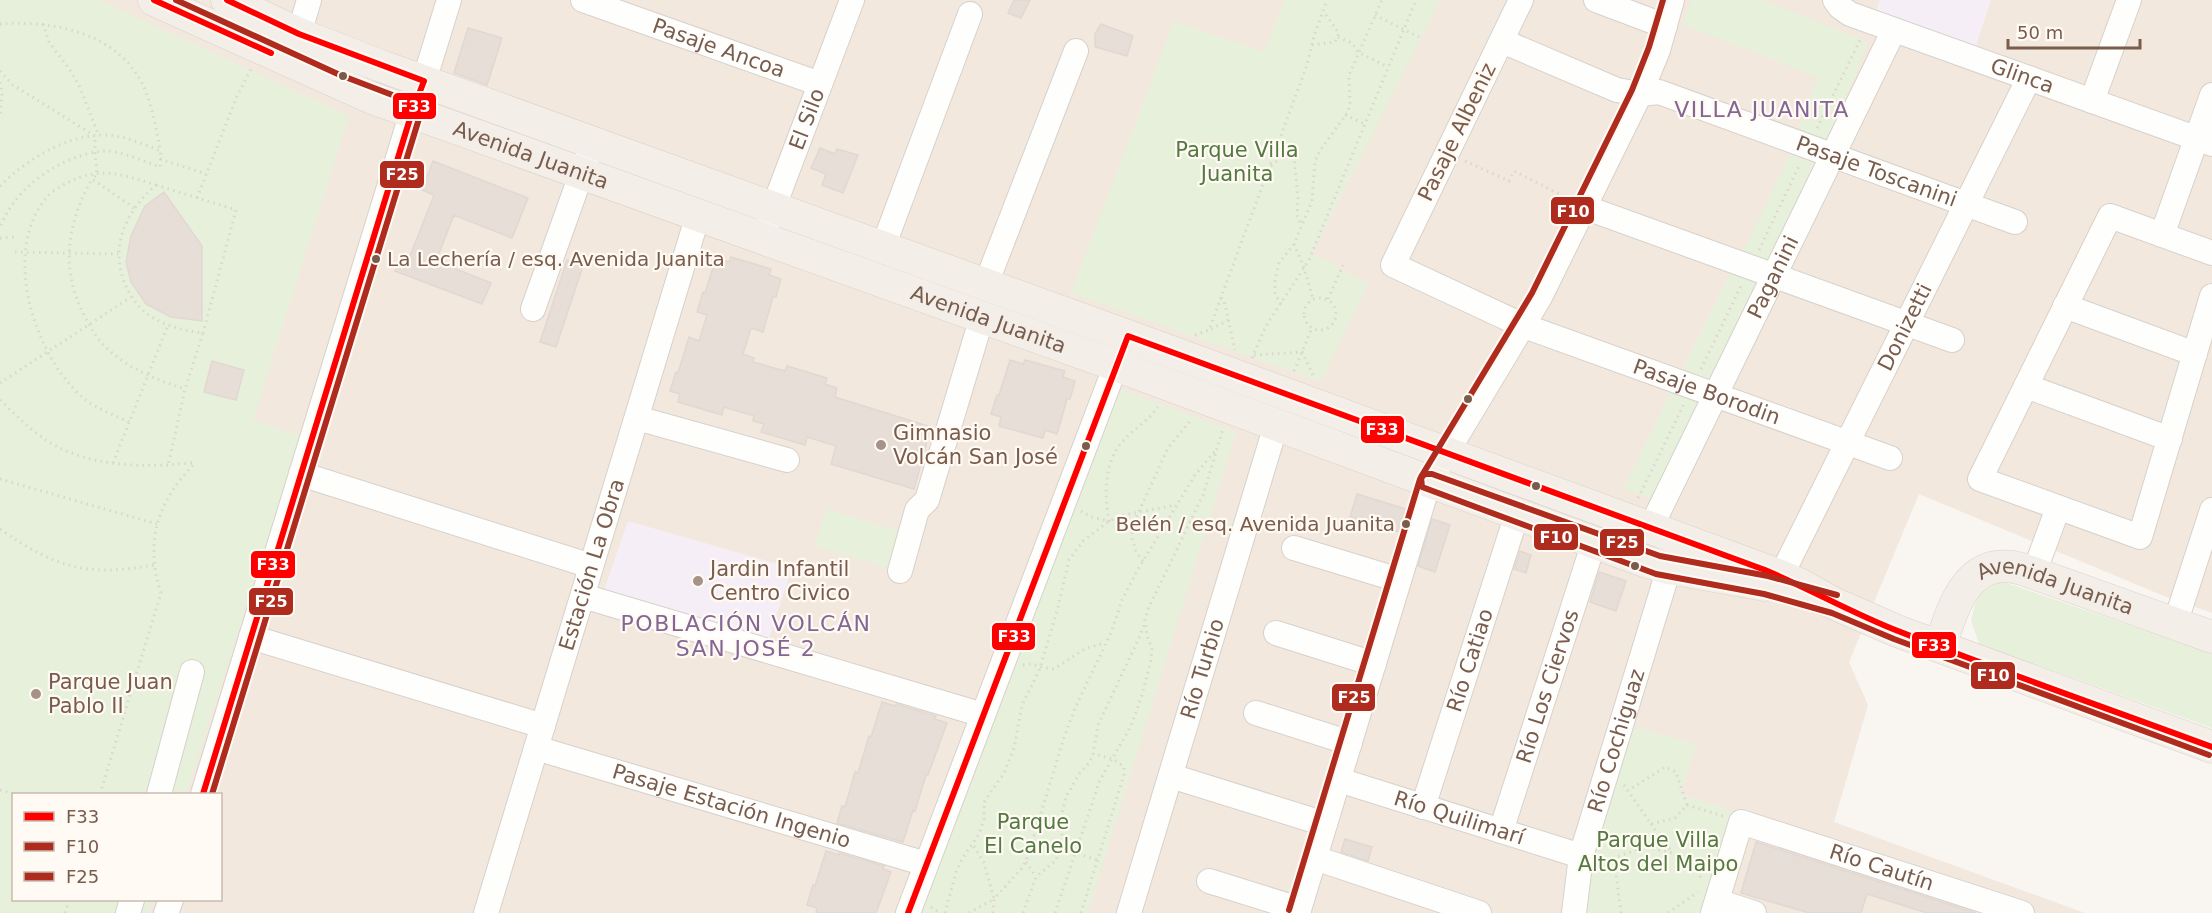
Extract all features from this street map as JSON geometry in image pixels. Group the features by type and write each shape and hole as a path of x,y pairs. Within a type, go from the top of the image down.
{"main road":[{"name":"Avenida Juanita","path":"154,0 354,90 412,112 1115,365 1429,483 1669,568 1766,585 1835,604"},
{"name":"Avenida Juanita","path":"227,0 299,34 424,81 1651,527 1781,576 1835,604 1940,647 2212,747"},
{"name":"Avenida Juanita","path":"1940,647 1956,602 1973,579 1988,569 2006,566 2034,573 2212,637"}],"street":[{"path":"299,34 309,0"},
{"path":"204,793 412,112 449,0"},
{"name":"Pasaje Ancoa","path":"583,0 820,84"},
{"name":"El Silo","path":"762,238 852,0"},
{"name":"Pasaje Albeniz","path":"1393,265 1521,0"},
{"path":"1596,0 1665,26"},
{"path":"1209,881 1298,911 1429,483 1524,326 1584,207 1640,94 1672,0"},
{"path":"2092,101 2129,0"},
{"name":"Glinca","path":"1836,1 1845,11 1894,30 2204,142"},
{"path":"883,247 969,14"},
{"name":"Paganini","path":"1651,527 1894,30"},
{"name":"Pasaje Toscanini","path":"1502,41 1617,90 1640,94 1659,92 2015,222"},
{"path":"986,284 1076,51"},
{"name":"Donizetti","path":"1781,576 2029,78"},
{"path":"2162,235 2204,142 2212,95"},
{"path":"533,309 592,142"},
{"path":"1584,207 1952,340"},
{"name":"Estación La Obra","path":"486,913 698,215"},
{"path":"2212,253 2110,216 1980,479 2140,537 2212,296"},
{"name":"Pasaje Borodin","path":"1393,265 1524,326 1890,458"},
{"path":"2065,306 2195,354"},
{"path":"900,571 917,510 927,500 982,317"},
{"path":"908,913 1115,365 1128,336"},
{"path":"2026,386 2170,439"},
{"path":"637,418 788,460"},
{"name":"Río Turbio","path":"1129,913 1276,425"},
{"path":"301,474 591,566"},
{"path":"2034,573 2058,508"},
{"path":"2175,624 2205,555 2212,510"},
{"name":"Río Catiao","path":"1424,807 1517,514"},
{"name":"Río Los Ciervos","path":"1502,831 1594,542"},
{"path":"1294,548 1399,580"},
{"name":"Río Cochiguaz","path":"1574,913 1581,856 1669,568"},
{"path":"583,596 983,715"},
{"path":"1276,633 1374,664"},
{"name":"Pasaje Estación Ingenio","path":"251,637 540,737 926,864"},
{"path":"160,793 192,672"},
{"path":"1256,713 1350,743"},
{"path":"1171,776 1325,824"},
{"name":"Río Quilimarí","path":"1339,780 1581,856"},
{"path":"1741,822 1715,907 1754,913"},
{"name":"Río Cautín","path":"1741,822 1981,907 2022,913"},
{"path":"1315,858 1479,913"}],"path":[{"path":"1209,330 1307,65 1327,0"},
{"path":"1281,304 1275,294 1279,263 1294,244 1312,201 1315,189 1313,169 1315,161 1346,115 1350,103 1349,75 1382,0"},
{"path":"1250,364 1266,326 1309,260 1416,0"},
{"path":"1312,45 1335,42 1338,37 1339,33 1323,10"},
{"path":"1375,15 1419,37"},
{"path":"0,24 43,24 69,29 91,37 120,54 142,83 161,151 160,167 124,154 103,151 74,158 39,178 21,193 8,209 0,228"},
{"path":"43,24 49,42 79,85 97,136 94,153 98,172"},
{"path":"1338,37 1352,43 1358,52 1388,67"},
{"path":"197,198 237,96 261,48"},
{"path":"0,71 13,85 97,136"},
{"path":"0,82 2,95 0,116"},
{"path":"1346,115 1365,124"},
{"path":"0,186 16,169 47,149 97,136 120,136 161,151"},
{"path":"1269,168 1293,148 1298,198 1297,215 1302,226"},
{"path":"1447,153 1509,181 1514,171 1584,207"},
{"path":"160,159 206,174"},
{"path":"98,172 92,179 75,214 68,253 73,290 89,325 99,340 112,352 148,375 185,389"},
{"path":"37,203 68,183 98,172 122,174 236,210 203,333 185,389 168,466"},
{"path":"92,179 134,208"},
{"path":"156,186 134,208 122,232 119,254 123,278 132,297 146,313 168,325 203,333"},
{"path":"16,262 15,252 22,227"},
{"path":"0,238 18,237"},
{"path":"1294,244 1313,299"},
{"path":"15,252 119,254"},
{"path":"1328,299 1343,265"},
{"path":"0,383 132,297"},
{"path":"1323,297 1328,299 1335,307 1334,322 1326,329 1312,328 1306,322 1304,312 1309,302 1323,297"},
{"path":"1221,298 1224,300 1229,320 1236,359"},
{"path":"1189,338 1229,320"},
{"path":"113,463 168,325"},
{"path":"1290,379 1312,328"},
{"path":"33,333 45,354 83,398 129,422"},
{"path":"1254,355 1302,352"},
{"path":"1302,352 1315,380"},
{"path":"0,400 47,441 60,448 113,463 168,466 196,462 171,491 157,524 153,544 154,565 161,593 101,793"},
{"path":"1109,521 1106,506 1110,462 1122,442 1152,416 1162,401"},
{"path":"1143,561 1136,552 1132,538 1137,512 1168,448 1196,412"},
{"path":"1023,913 1036,878 1055,861 1061,848 1060,821 1066,797 1093,754 1098,725 1140,636 1148,609 1203,495 1226,422"},
{"path":"969,913 994,900 1026,862 1064,737 1079,699 1106,643 1122,600 1195,475 1216,450"},
{"path":"0,479 157,524"},
{"path":"1066,497 1091,517 1109,521"},
{"path":"945,913 956,872 962,859 980,834 984,819 984,802 1009,763 1022,705 1040,666 1057,611 1069,560 1083,541 1109,521 1137,512 1177,505"},
{"path":"0,529 32,550 68,566 97,571 154,565"},
{"path":"1055,913 1100,780 1131,726 1151,660 1152,648 1147,636 1145,620"},
{"path":"1004,660 1020,665 1032,664 1054,669 1086,648 1106,643"},
{"path":"1081,913 1124,775 1124,767 1113,759 1093,754"},
{"path":"1629,790 1665,767 1676,772 1687,805"},
{"path":"1608,769 1629,790 1673,853"},
{"path":"1687,805 1741,822"},
{"path":"1651,824 1675,818 1687,805"},
{"path":"973,845 984,863 994,900 993,913"},
{"path":"1622,913 1614,858 1644,847 1673,853 1695,861 1704,888 1668,913"},
{"path":"1061,848 1097,860"},
{"path":"1026,862 1036,878"}],"shaded area":[{"path":"0,0 2212,0 2212,613 2164,596 1919,494 1849,662 1868,705 1834,822 2085,913 0,913"},
{"path":"1880,0 1991,0 1975,49 1875,14"},
{"name":"Jardin Infantil Centro Civico","path":"628,521 792,568 769,639 603,593"}],"green space":[{"name":"Parque Juan Pablo II","path":"0,0 99,0 349,116 253,420 301,436 186,793 12,793 12,901 153,901 148,913 0,913"},
{"name":"Parque Villa Juanita","path":"1285,0 1440,0 1313,253 1368,284 1321,382 1071,293 1174,21 1264,52"},
{"path":"1691,0 1762,0 1868,42 1829,142 1798,130 1818,77 1682,24"},
{"path":"1790,155 1817,165 1771,264 1742,253"},
{"path":"1730,273 1757,283 1711,382 1682,370"},
{"name":"Parque El Canelo","path":"1117,388 1236,432 1088,913 922,913"},
{"path":"1672,390 1699,400 1653,499 1624,488"},
{"path":"826,509 902,532 891,569 815,546"},
{"path":"2001,581 2212,654 2212,728 1979,644 1971,620 1978,594"},
{"name":"Parque Villa Altos del Maipo","path":"1632,726 1696,744 1681,794 1737,812 1706,913 1584,913 1586,882"}],"building":[{"path":"1014,0 1030,0 1021,18 1008,13"},
{"path":"1101,24 1133,36 1127,56 1095,47 1095,34"},
{"path":"468,28 502,38 487,85 454,73"},
{"path":"820,148 835,154 837,149 858,155 843,193 822,185 826,174 811,168"},
{"path":"433,161 528,198 512,238 454,215 436,261 491,283 482,304 395,271 402,253 410,256 434,195 422,190"},
{"path":"164,192 202,246 202,321 171,317 146,304 131,282 126,262 131,236 145,206"},
{"path":"731,257 771,269 769,275 781,279 763,332 751,328 743,354 754,358 753,362 785,371 787,366 827,378 825,384 837,388 835,397 931,427 914,489 831,464 836,446 807,437 805,445 761,432 764,424 753,421 754,416 724,407 722,415 678,402 680,394 670,391 689,337 699,341 707,315 697,312 703,292 705,293 716,258 729,262"},
{"path":"567,260 583,266 556,347 540,342"},
{"path":"1010,360 1023,364 1025,360 1065,371 1063,377 1075,381 1057,434 1045,430 1043,438 999,426 1001,417 991,414"},
{"path":"212,361 244,370 236,400 204,392"},
{"path":"1357,494 1406,509 1399,532 1350,517"},
{"path":"1432,519 1450,525 1435,572 1418,566"},
{"path":"1520,551 1531,555 1526,573 1514,569"},
{"path":"1599,572 1626,581 1616,611 1590,602"},
{"path":"882,702 936,716 935,719 947,723 903,842 837,823 842,806 845,807 855,772 858,773"},
{"path":"1345,839 1372,847 1368,861 1341,852"},
{"path":"1756,842 1976,913 1927,913 1867,894 1861,913 1809,913 1741,893"},
{"path":"826,851 884,866 883,869 891,872 876,913 816,913 817,908 807,905"}],"transit line":[{"name":"F33","path":"154,0 271,53"},
{"name":"F25","path":"176,0 340,75 416,104 421,112 212,793"},
{"name":"F33","path":"203,793 412,112 424,81 299,34 227,0"},
{"name":"F10","path":"1663,0 1649,47 1632,90 1532,293 1421,477 1422,487 1656,574 1764,594 1832,613 1894,639 2209,755"},
{"name":"F33","path":"908,913 1128,336 1765,570 1898,631 2212,747"},
{"name":"F25","path":"1289,910 1420,479 1425,474 1432,474 1660,556 1768,576 1837,595"}],"place":[{"name":"La Lechería / esq. Avenida Juanita","path":"376,259"},
{"name":"Gimnasio Volcán San José","path":"881,445"},
{"name":"Belén / esq. Avenida Juanita","path":"1406,524"},
{"name":"Jardin Infantil Centro Civico","path":"698,581"},
{"name":"Parque Juan Pablo II","path":"36,694"}],"district":[{"name":"VILLA JUANITA","path":"1762,109"},
{"name":"POBLACIÓN VOLCÁN SAN JOSÉ 2","path":"746,636"}]}
